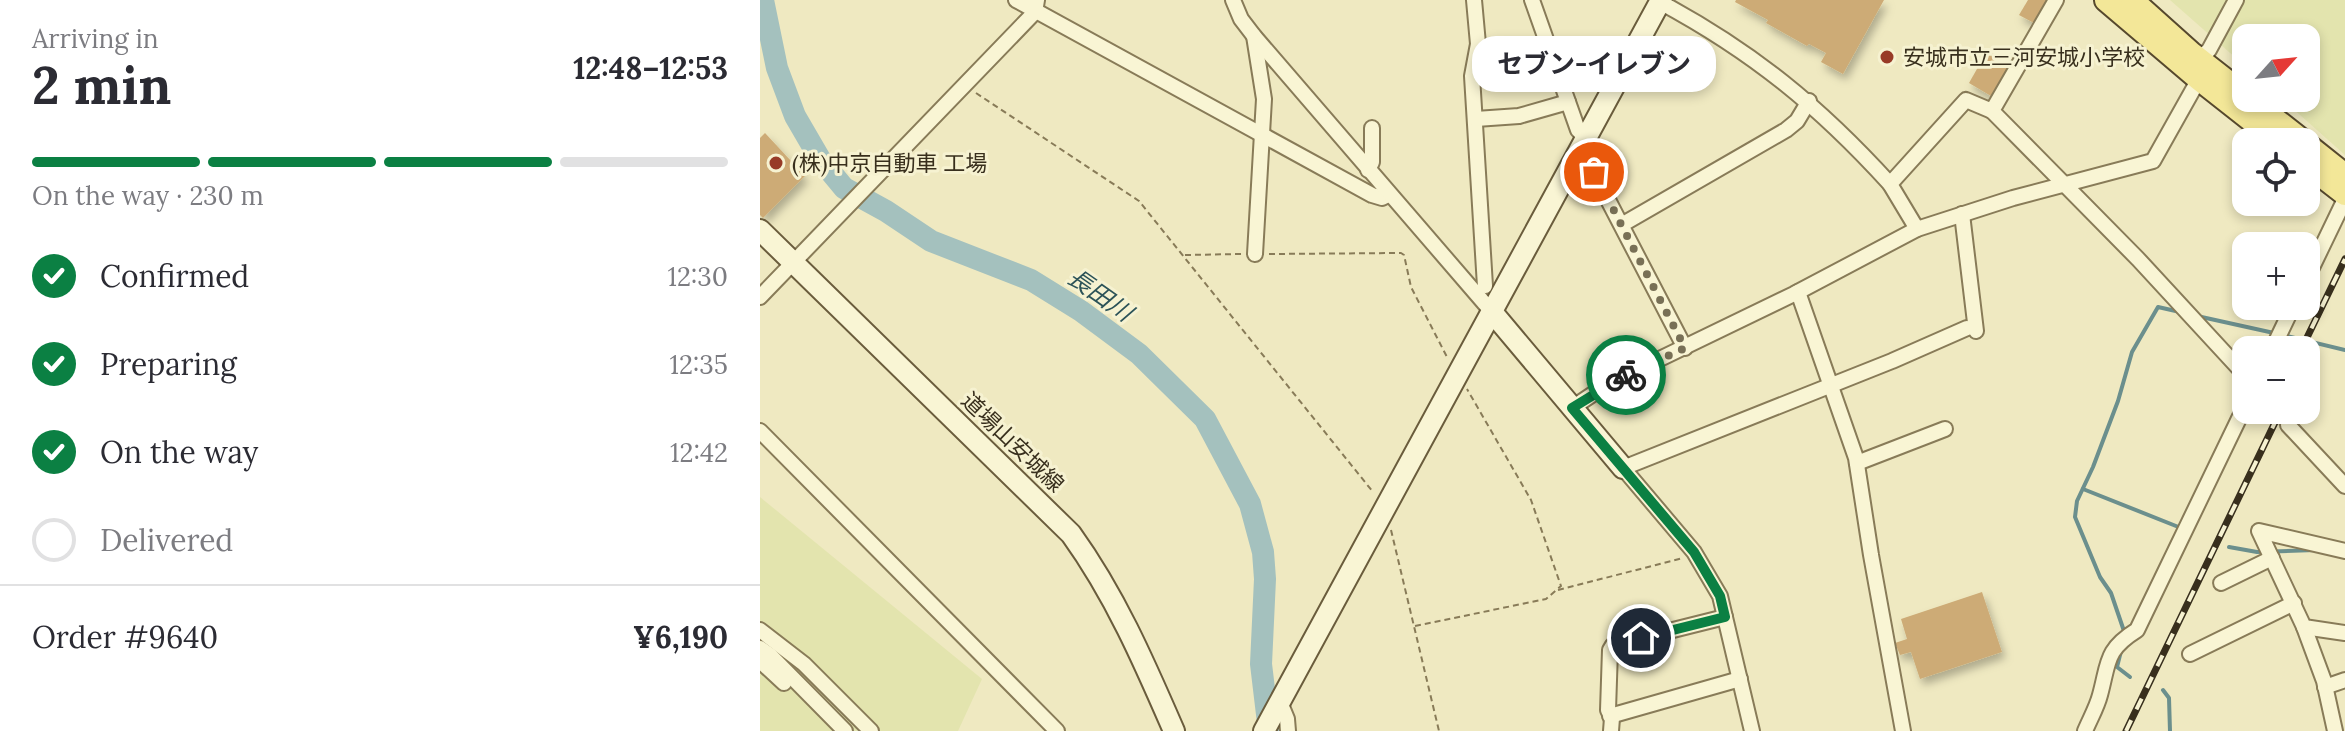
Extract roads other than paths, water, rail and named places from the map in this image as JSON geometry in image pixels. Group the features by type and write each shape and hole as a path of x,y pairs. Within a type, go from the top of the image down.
{"main road":[{"path":"2106,0 2199,69 2232,88"},
{"path":"2132,0 2199,69 2264,128"},
{"path":"2266,112 2286,128"},
{"path":"2320,155 2345,175"},
{"path":"2320,175 2345,196"}],"street":[{"path":"1016,0 1036,6 1372,195 1382,198 1388,195"},
{"path":"1233,0 1241,19 1254,36 1696,555 1720,596 1752,731"},
{"path":"1474,0 1478,44 1472,76 1485,286"},
{"path":"1532,0 1583,142 1685,348"},
{"path":"1992,111 2056,0"},
{"path":"2199,69 2203,44 2226,0"},
{"path":"1572,408 1608,384 1798,292 1917,229 2153,161 2236,0"},
{"path":"1264,731 1583,142 1637,40 1640,26 1658,1 1710,29 1809,101 1890,184 1917,229"},
{"path":"760,297 965,86 1036,6"},
{"path":"1254,36 1264,99 1255,254"},
{"path":"1890,184 1966,100 1992,111 2066,184 2232,361"},
{"path":"1623,224 1786,130 1797,121 1809,101"},
{"path":"1476,119 1519,116 1568,102"},
{"path":"1368,170 1372,162 1372,128"},
{"path":"2320,250 2345,196"},
{"path":"1623,468 1972,330 1962,214"},
{"name":"道場山安城線","path":"760,230 1071,534 1100,575 1120,611 1174,731"},
{"path":"1798,292 1857,463 1903,731"},
{"path":"2085,731 2100,697 2106,665 2118,642 2137,630 2236,424"},
{"path":"2288,425 2345,486"},
{"path":"1857,463 1945,429"},
{"path":"760,431 1057,731"},
{"path":"2335,731 2325,687 2304,627 2259,531 2345,551"},
{"path":"2221,583 2272,558"},
{"path":"2190,654 2294,603"},
{"path":"1725,617 1613,645 1610,650 1610,723 1740,679"},
{"path":"2304,627 2345,633"},
{"path":"760,630 804,664 871,731"},
{"path":"760,648 845,731"},
{"path":"760,661 833,731"},
{"path":"2325,687 2345,680"},
{"path":"1280,702 1288,731"}],"waterway":[{"name":"長田川","path":"763,0 777,68 795,116 820,159 844,188 931,241 1031,280 1081,311 1139,354 1205,419 1250,504 1263,552 1265,579 1261,664 1269,731"},
{"path":"2125,634 2111,593 2100,577 2075,517 2077,501 2118,401 2132,352 2158,307 2180,312"},
{"path":"2197,316 2274,333"},
{"path":"2283,335 2345,350"},
{"path":"2083,489 2181,528"},
{"path":"2229,547 2257,552 2315,550"},
{"path":"2121,651 2117,667 2130,677"},
{"path":"2163,690 2169,698 2170,731"}],"railway":[{"path":"2308,336 2345,259"},
{"path":"2126,731 2274,424"}],"place":[{"name":"安城市立三河安城小学校","path":"1887,57"},
{"name":"(株)中京自動車 工場","path":"776,163"},
{"name":"セブン-イレブン","path":"1594,172"}]}
